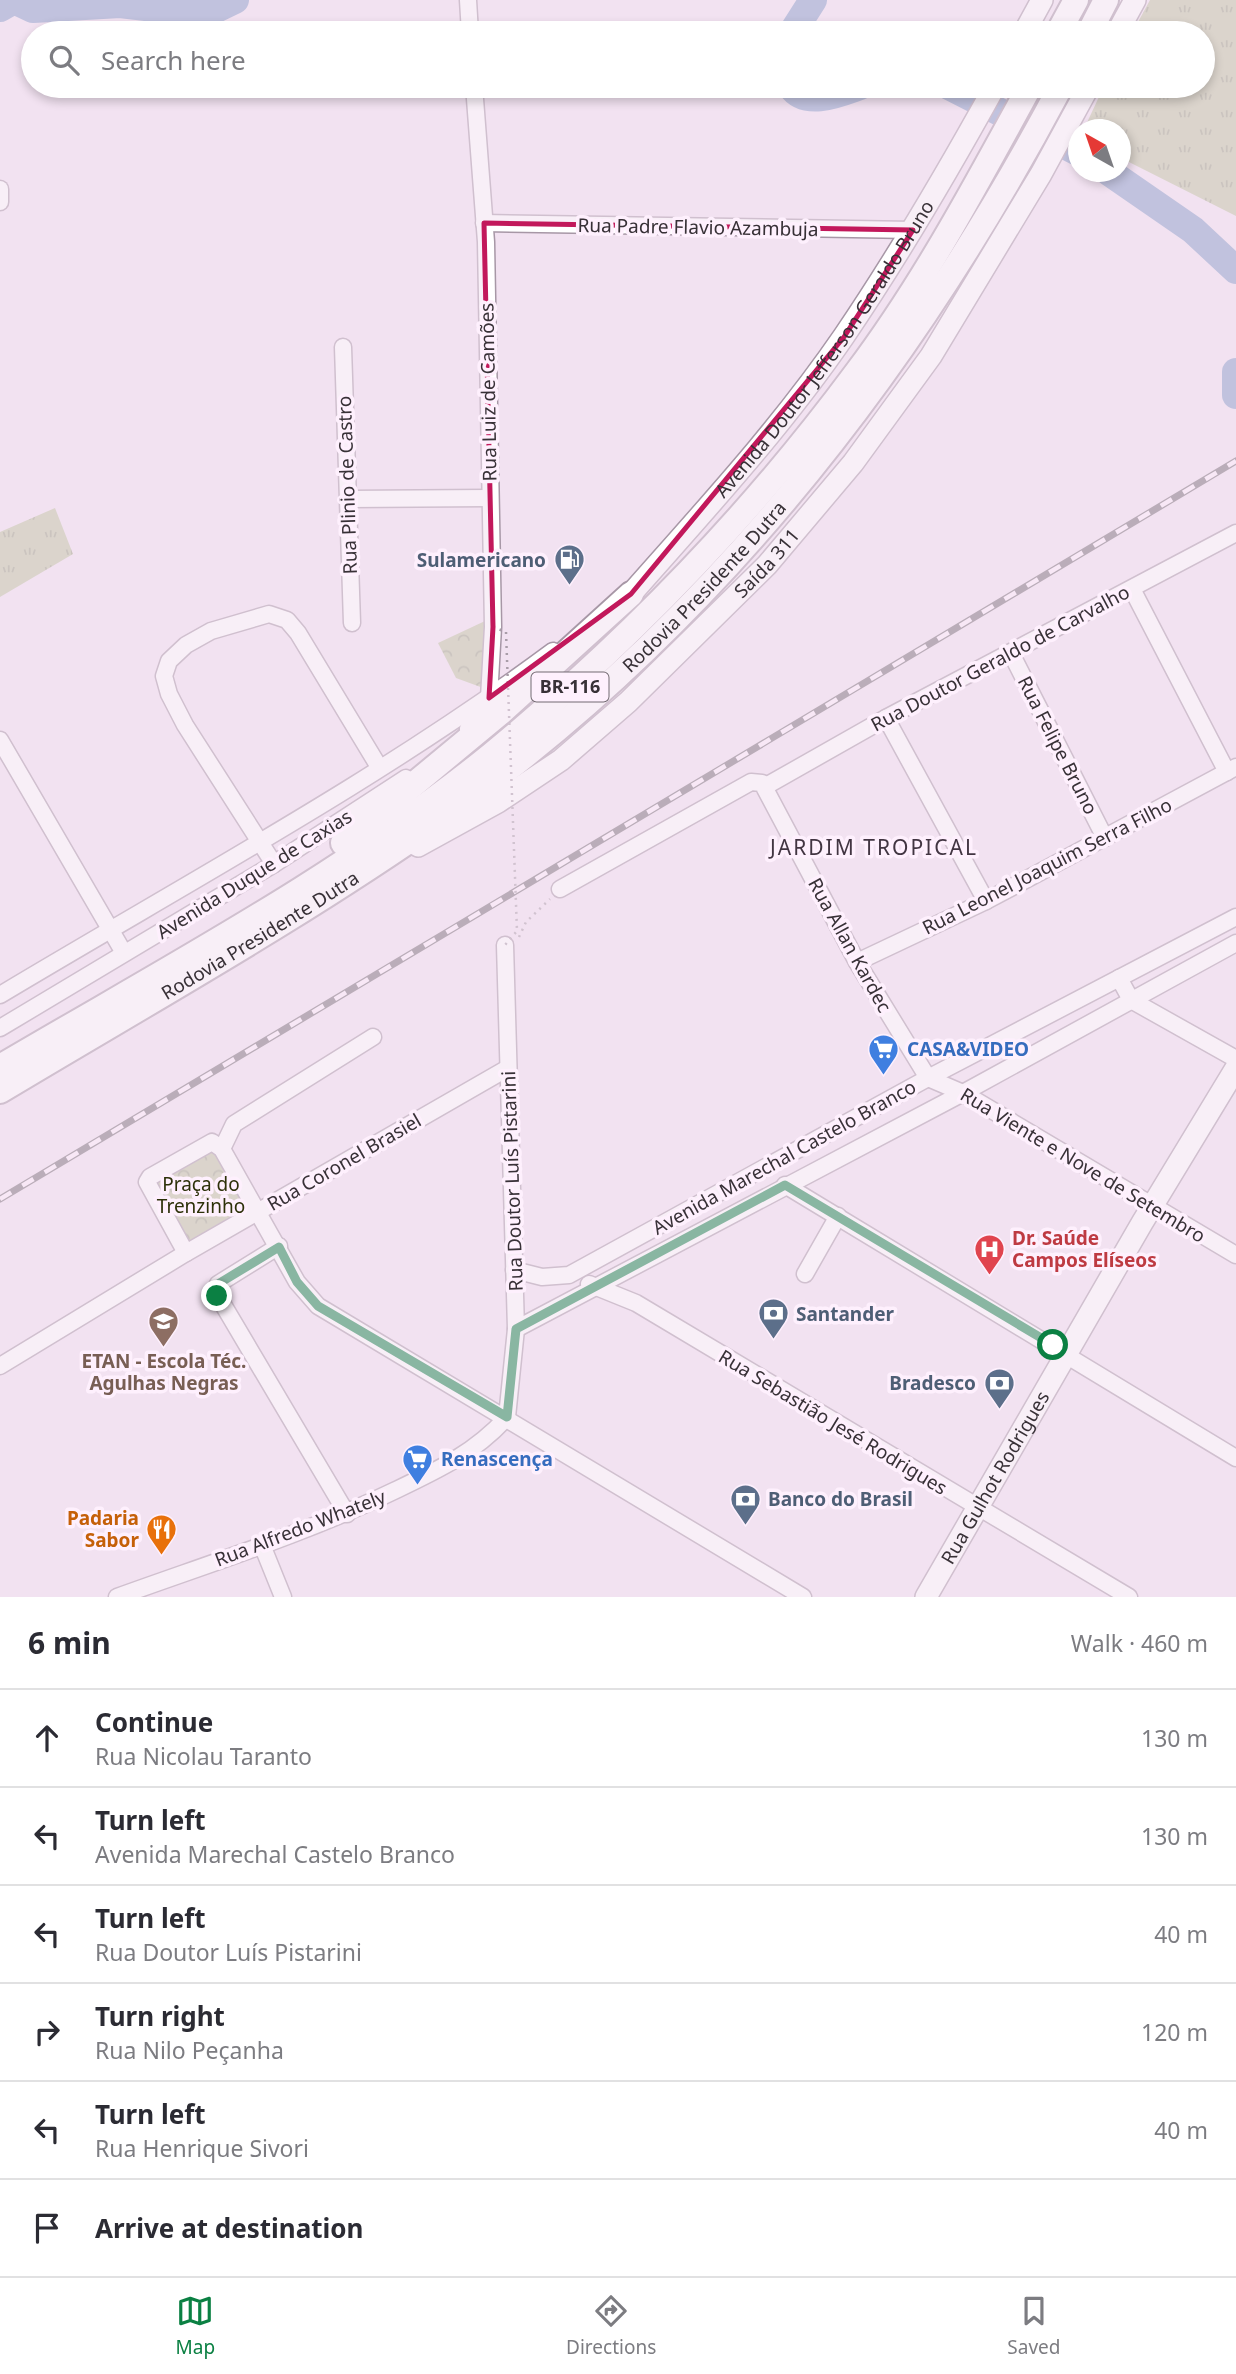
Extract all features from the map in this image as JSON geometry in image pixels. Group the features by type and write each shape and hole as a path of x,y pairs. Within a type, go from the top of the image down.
{"highway":[{"path":"1065,21 1076,0"},
{"path":"1095,21 1106,0"},
{"name":"Rodovia Presidente Dutra","path":"0,1091 298,901 388,830 489,756 597,663 720,539 858,372 944,240 1023,98"},
{"name":"Rodovia Presidente Dutra","path":"0,1067 298,901 447,814 496,778 609,685 722,573 796,489 868,397 930,308 1054,98"},
{"path":"298,901 341,845 500,713 631,594"}],"main road":[{"path":"1031,21 1042,0"},
{"path":"1124,21 1135,0"},
{"name":"Avenida Doutor Jefferson Geraldo Bruno","path":"631,594 783,417 844,337 913,230 988,98"},
{"name":"Saída 311","path":"298,901 498,802 561,760 699,634 767,565 853,463 931,356 1041,174 1082,98"},
{"name":"Rua Gulhot Rodrigues","path":"926,1597 979,1510 1152,1205 1236,1068"}],"street":[{"path":"468,0 469,21"},
{"name":"Rua Luiz de Camões","path":"475,98 484,223 494,627 489,698"},
{"path":"0,189 0,202"},
{"name":"Rua Padre Flavio Azambuja","path":"484,223 913,230"},
{"name":"Rua Plinio de Castro","path":"342,347 352,623"},
{"path":"348,499 489,498"},
{"name":"Rua Doutor Geraldo de Carvalho","path":"559,889 1236,533"},
{"path":"1132,589 1232,769"},
{"name":"Avenida Duque de Caxias","path":"0,995 259,841 489,698 631,594"},
{"path":"274,864 185,725 169,694 164,676 169,661 186,645 211,631 269,614 277,615 298,633 379,767"},
{"name":"Rua Felipe Bruno","path":"1011,653 1105,838"},
{"name":"Avenida Duque de Caxias","path":"0,1028 274,864 402,781 447,747 478,719 489,698"},
{"path":"886,718 986,901"},
{"path":"0,740 124,953"},
{"name":"Rua Leonel Joaquim Serra Filho","path":"857,962 986,901 1232,769"},
{"name":"Rua Allan Kardec","path":"758,784 857,962 928,1078"},
{"name":"Avenida Marechal Castelo Branco","path":"514,1270 542,1277 569,1275 928,1078 1236,917"},
{"name":"Avenida Marechal Castelo Branco","path":"516,1329 963,1093 1236,943"},
{"name":"Rua Doutor Luís Pistarini","path":"505,945 516,1329 507,1417"},
{"path":"1119,978 1131,1000 1236,1059"},
{"path":"222,1149 234,1124 373,1037"},
{"name":"Rua Coronel Brasiel","path":"0,1366 186,1253 508,1068"},
{"name":"Rua Viente e Nove de Setembro","path":"928,1078 963,1093 1236,1255"},
{"path":"186,1253 147,1182 150,1177 208,1143 222,1149 297,1282 318,1306 803,1597"},
{"path":"785,1185 1236,1458"},
{"path":"805,1274 838,1216"},
{"path":"279,1247 218,1284 215,1292 347,1514"},
{"name":"Rua Sebastião Jesé Rodrigues","path":"569,1275 636,1303 979,1510 1129,1597"},
{"name":"Rua Alfredo Whately","path":"117,1597 347,1514 456,1461 492,1434 507,1417"},
{"path":"262,1545 283,1597"}],"path":[{"path":"494,627 506,632 517,931 505,945"},
{"path":"505,945 518,939 526,922 559,889"}],"highlighted area":[{"path":"484,223 913,230 844,337 631,594 489,698 493,627"}],"green space":[{"path":"1150,0 1236,0 1236,216 1131,163 1131,119 1089,119 1098,98 1215,98 1215,21 1139,21"},
{"path":"55,508 73,554 0,597 0,532"},
{"path":"485,621 486,689 456,678 438,643"},
{"name":"Praça do Trenzinho","path":"213,1145 252,1209 188,1244 150,1181"}],"waterway":[{"path":"0,8 14,0 33,9 120,4 206,14 235,0"},
{"path":"800,21 813,0"},
{"path":"972,98 1068,147"},
{"path":"1123,182 1193,230 1236,270"},
{"path":"1236,372 1236,395"}],"railway":[{"path":"0,1199 1236,461"}],"place":[{"name":"Sulamericano","path":"569,587"},
{"name":"CASA&VIDEO","path":"884,1076"},
{"name":"Dr. Saúde Campos Elíseos","path":"989,1276"},
{"name":"Santander","path":"773,1341"},
{"name":"ETAN - Escola Téc. Agulhas Negras","path":"164,1349"},
{"name":"Bradesco","path":"999,1410"},
{"name":"Renascença","path":"418,1486"},
{"name":"Banco do Brasil","path":"745,1526"},
{"name":"Padaria Sabor","path":"162,1556"}],"district":[{"name":"JARDIM TROPICAL","path":"874,848"}],"route":[{"path":"217,1296 215,1292 218,1284 279,1247 297,1282 318,1306 507,1417 516,1329 785,1185 1053,1345"}]}
